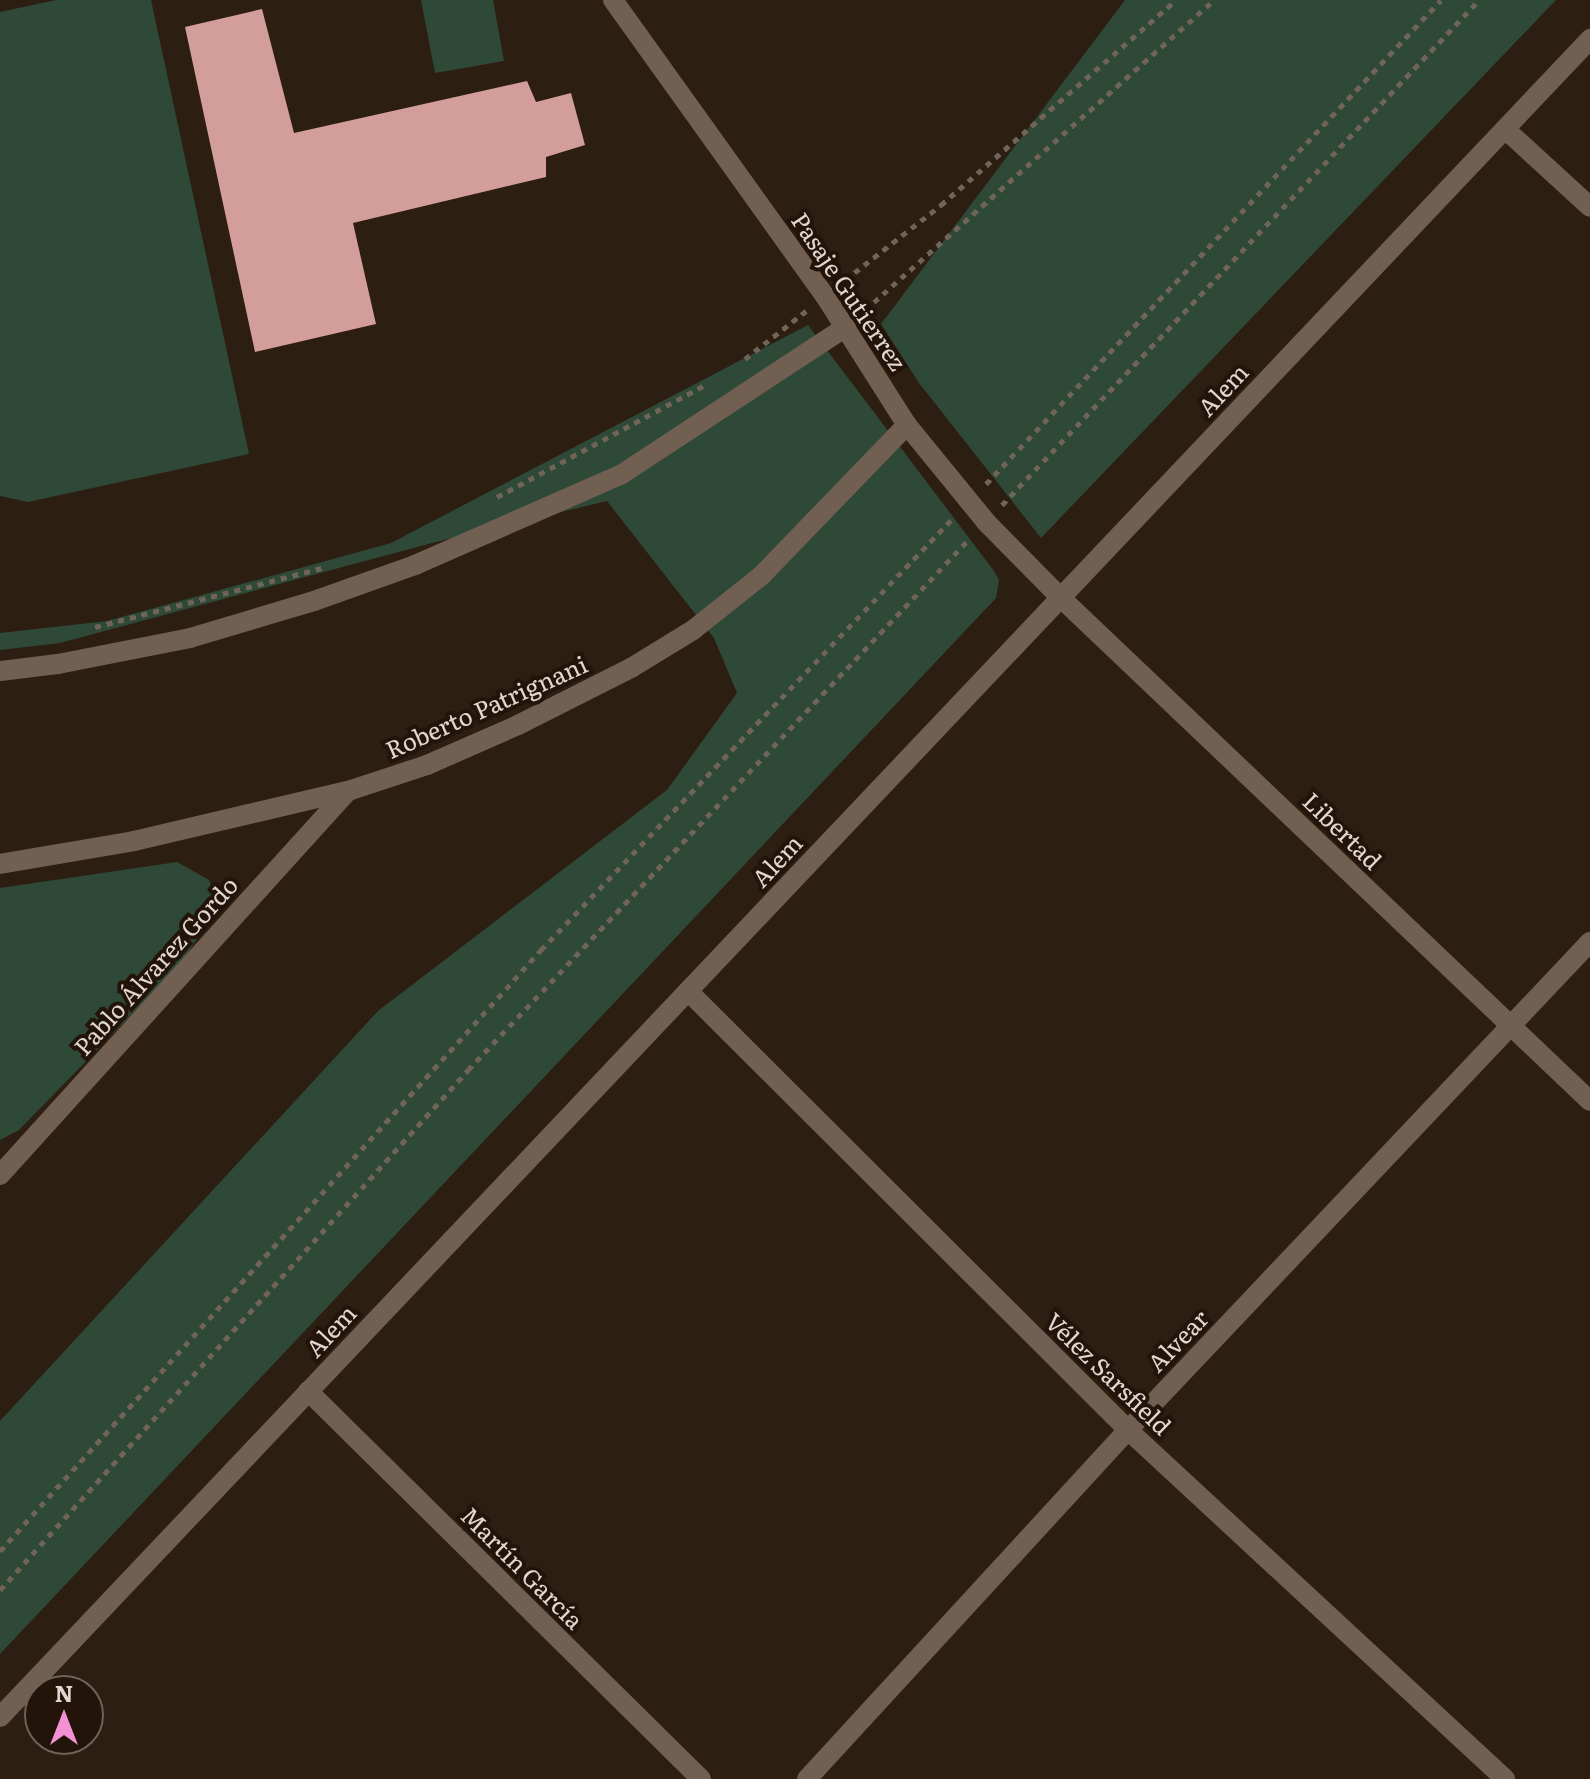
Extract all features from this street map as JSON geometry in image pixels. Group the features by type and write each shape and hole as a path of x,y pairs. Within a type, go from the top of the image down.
{"street":[{"name":"Pasaje Gutierrez","path":"613,0 825,296 907,425 986,522 1060,597"},
{"name":"Alem","path":"0,1717 1590,39"},
{"path":"1505,129 1590,207"},
{"path":"0,671 58,664 190,638 314,601 415,565 622,474 846,327"},
{"name":"Roberto Patrignani","path":"0,864 134,841 348,791 427,765 518,725 631,668 693,630 761,576 907,425"},
{"name":"Libertad","path":"1060,597 1590,1101"},
{"name":"Pablo Álvarez Gordo","path":"0,1175 348,791"},
{"name":"Alvear","path":"807,1779 1128,1430 1590,942"},
{"name":"Vélez Sarsfield","path":"688,991 1128,1430 1505,1779"},
{"name":"Martín García","path":"308,1391 701,1779"}],"path":[{"path":"738,364 941,205 1176,0"},
{"path":"846,327 1214,0"},
{"path":"0,1551 541,950 969,502 1441,0"},
{"path":"0,1590 468,1070 1479,0"},
{"path":"491,500 711,381"},
{"path":"92,628 333,565"}],"green space":[{"path":"56,0 151,0 249,454 28,502 0,496 0,12"},
{"path":"421,0 493,0 504,61 435,73"},
{"path":"1125,0 1556,0 1041,538 919,383 881,324"},
{"path":"808,325 994,571 999,580 996,598 0,1654 0,1421 378,1011 667,790 737,693 714,638 607,501 432,543 60,643 0,650 0,633 107,621 391,543"},
{"path":"177,862 209,880 218,904 182,963 19,1130 0,1140 0,888"}],"building":[{"path":"262,9 294,133 527,81 536,102 571,93 585,145 546,157 546,177 353,223 376,324 255,352 185,27"}]}
